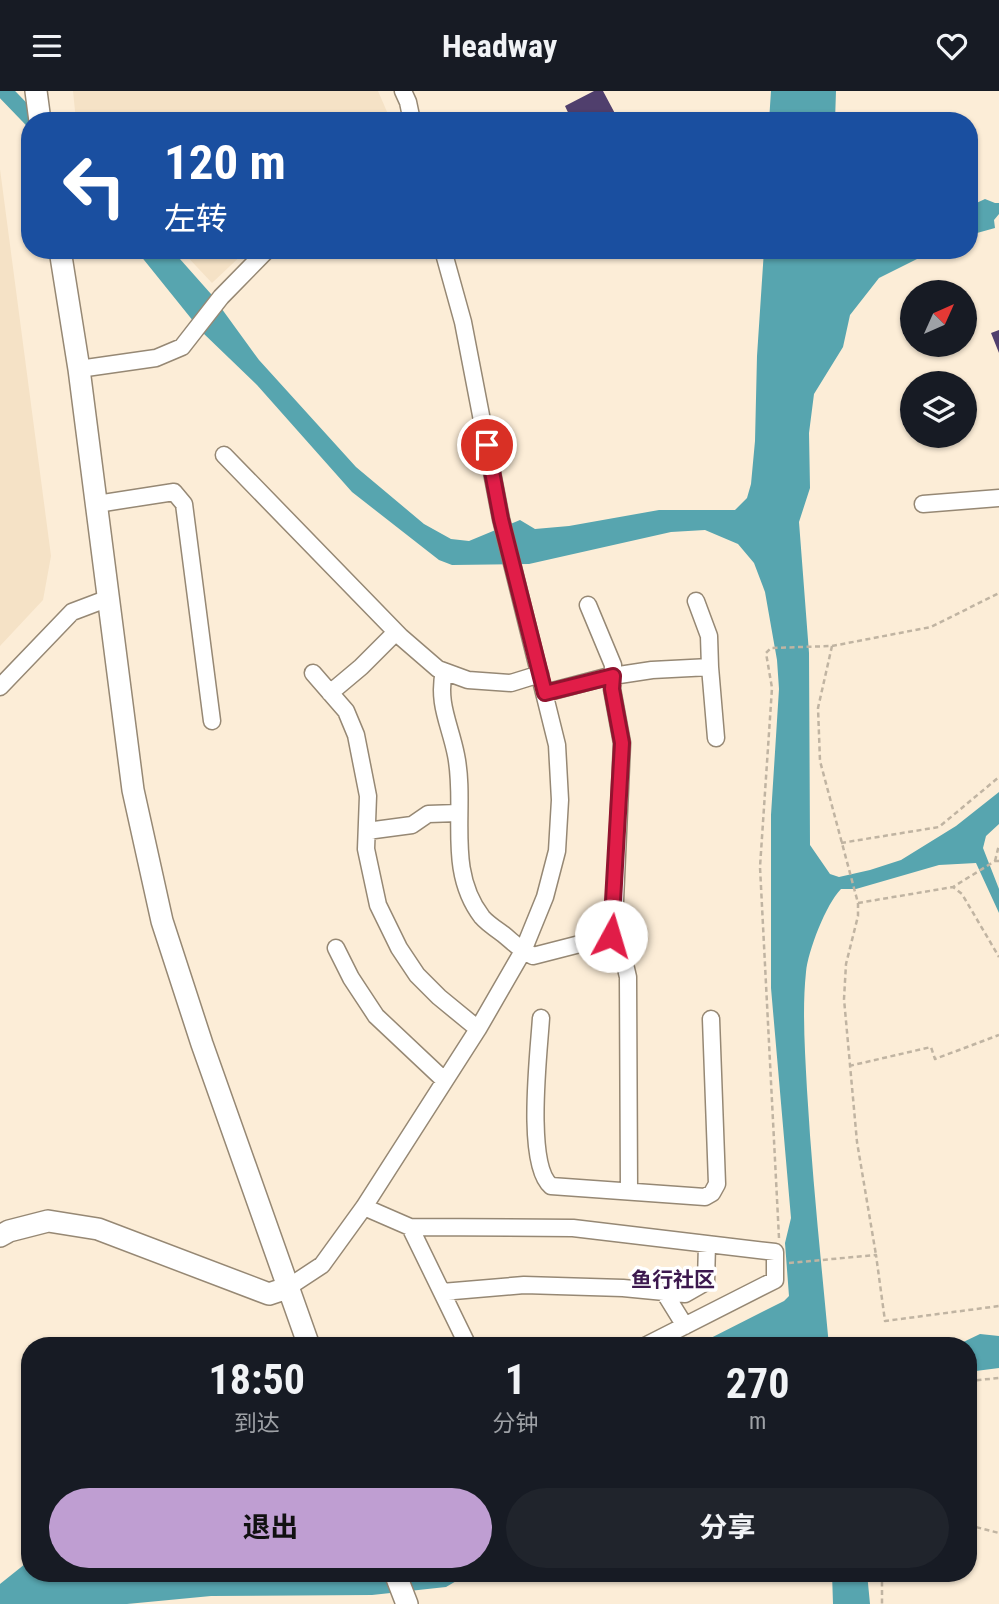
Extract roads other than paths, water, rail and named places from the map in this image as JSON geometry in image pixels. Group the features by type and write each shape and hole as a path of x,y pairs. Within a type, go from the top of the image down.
{"main road":[{"path":"61,259 79,369 133,790 162,921 306,1337"},
{"path":"0,1236 48,1221 98,1229 270,1294 287,1288"},
{"path":"398,1582 407,1604"}],"street":[{"path":"403,91 410,112"},
{"path":"79,369 156,358 181,347 221,297 258,259"},
{"path":"287,1288 322,1265 364,1207 478,1029 523,951 545,897 557,851 560,800 557,745 501,519 463,322 446,259"},
{"path":"224,455 396,632 438,669 468,680 512,683 540,674"},
{"path":"97,504 174,492 184,504 212,720"},
{"path":"923,504 999,498"},
{"path":"0,687 72,612 109,598"},
{"path":"696,601 709,636 716,738"},
{"path":"588,605 613,665 612,689 622,743 611,936 623,956 628,977 629,1191"},
{"path":"330,693 396,632"},
{"path":"545,693 613,676 652,670 710,667"},
{"path":"444,671 440,689 443,711 456,756 458,857 470,895 483,918 533,956 611,936"},
{"path":"313,673 346,711 356,735 368,796 366,849 378,905 399,948 417,975 478,1029"},
{"path":"367,831 412,825 428,814 458,813"},
{"path":"336,948 351,978 376,1016 444,1080"},
{"path":"541,1017 536,1115 538,1158 545,1182 551,1186 705,1197 712,1193 718,1184 711,1019"},
{"path":"364,1207 410,1227 573,1228 775,1252 780,1264 775,1280 663,1337"},
{"path":"410,1227 464,1337"},
{"path":"442,1292 524,1285 623,1288 685,1294 706,1282 707,1244"},
{"path":"664,1292 685,1326"}],"water":[{"path":"771,91 836,91 835,112 770,112"},
{"path":"985,199 999,203 999,214 994,220 995,228 978,233 978,202"},
{"path":"143,259 180,259 211,294 259,360 356,467 424,524 451,539 469,541 520,520 535,529 569,526 659,510 735,510 747,498 751,484 763,259 917,259 879,278 850,315 843,347 814,394 809,433 810,488 799,522 809,653 810,845 830,874 839,877 870,870 901,860 956,826 999,792 999,824 986,836 983,848 999,889 999,913 976,863 939,865 856,889 841,889 829,905 819,928 806,972 804,1031 811,1154 828,1337 713,1337 789,1296 785,1243 791,1218 771,988 771,815 779,689 777,660 765,592 754,563 738,544 705,530 671,532 529,564 452,565 439,560 352,492 257,385 202,332"},
{"path":"980,1334 999,1336 999,1368 977,1371 977,1337 974,1337"},
{"path":"21,1567 21,1582 455,1582 446,1587 372,1595 211,1596 127,1604 0,1604 0,1584"},
{"path":"832,1582 868,1582 870,1604 833,1604"}],"waterway":[{"path":"4,91 24,112"}],"district":[{"name":"鱼行社区","path":"673,1280"}]}
